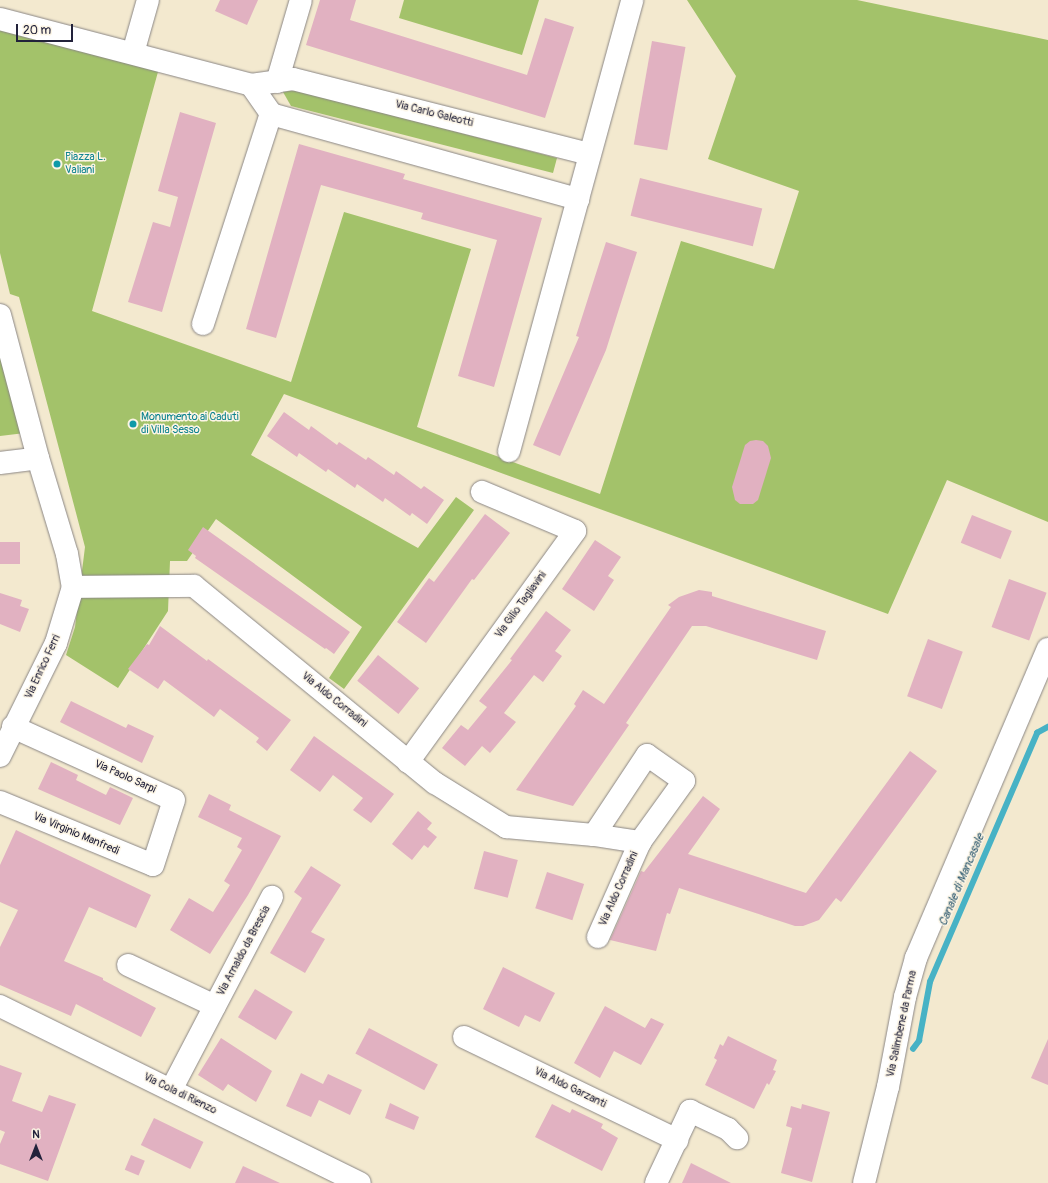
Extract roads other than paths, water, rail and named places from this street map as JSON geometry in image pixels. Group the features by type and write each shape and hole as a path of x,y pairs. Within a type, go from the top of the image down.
{"street":[{"path":"132,53 148,0"},
{"path":"277,82 301,0"},
{"path":"509,451 632,0"},
{"name":"Via Carlo Galeotti","path":"0,19 251,85 293,79 590,154"},
{"path":"251,85 271,114 578,199"},
{"path":"204,324 271,114"},
{"name":"Via Enrico Ferri","path":"0,315 38,458 67,554 73,587 56,643 13,727 0,756"},
{"path":"0,463 38,458"},
{"name":"Via Gilio Tagliavini","path":"408,762 575,531 482,492"},
{"name":"Via Aldo Corradini","path":"73,587 194,586 435,783 506,827 594,835 640,842"},
{"name":"Via Salimbene da Parma","path":"864,1183 888,1087 905,997 916,958 955,865 1027,702 1048,649"},
{"name":"Via Paolo Sarpi","path":"13,727 174,800 153,865"},
{"name":"Via Aldo Corradini","path":"594,835 647,755 684,781 640,842 598,937"},
{"name":"Via Virginio Manfredi","path":"0,802 153,865"},
{"name":"Via Arnaldo da Brescia","path":"172,1090 272,897"},
{"name":"Via Arnaldo da Brescia","path":"128,965 215,1006"},
{"name":"Via Cola di Rienzo","path":"0,1006 360,1183"},
{"name":"Via Aldo Garzanti","path":"464,1037 677,1140"},
{"path":"656,1183 690,1111 728,1129 737,1138"}],"waterway":[{"name":"Canale di Mancasale","path":"913,1049 919,1041 930,982 1037,733 1048,727"}],"place":[{"name":"Piazza L. Valiani","path":"57,164"},
{"name":"Monumento ai Caduti di Villa Sesso","path":"133,424"}]}
